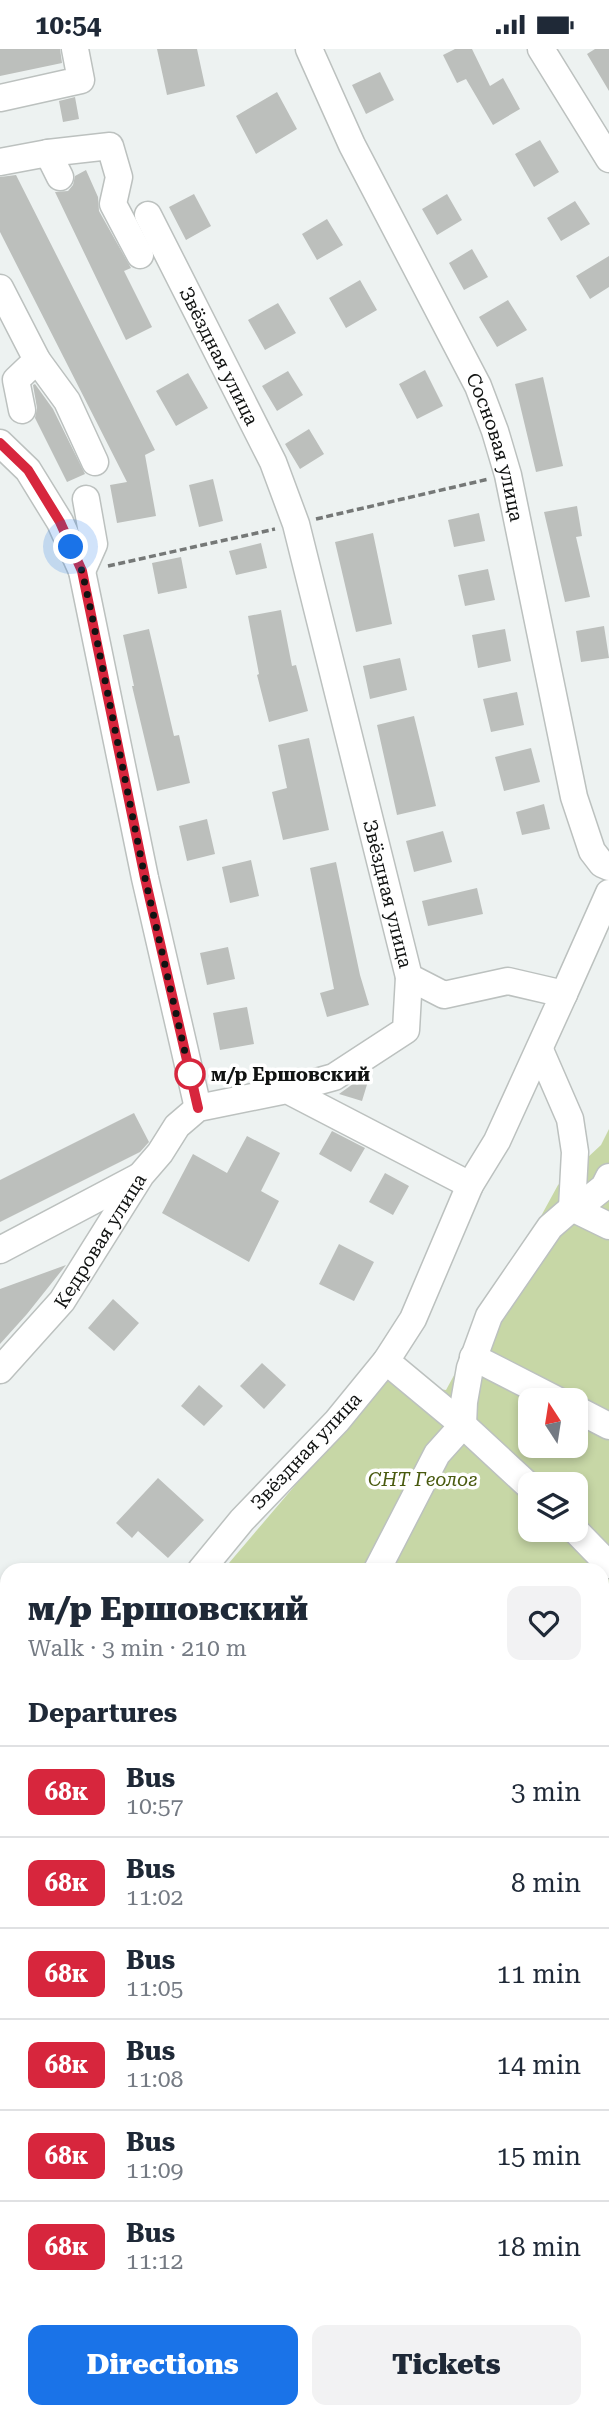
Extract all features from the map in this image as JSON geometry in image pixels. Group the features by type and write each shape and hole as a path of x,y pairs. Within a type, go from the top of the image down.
{"street":[{"path":"0,98 82,80 75,49"},
{"name":"Сосновая улица","path":"309,49 352,145 478,386 495,431 508,475 574,797 592,851 609,867"},
{"path":"541,49 609,159"},
{"path":"0,162 110,146 118,177 113,204 140,254"},
{"path":"48,153 60,177"},
{"name":"Звёздная улица","path":"148,215 272,462 296,524 409,977 444,995 508,981 564,994 497,1141 470,1185 413,1319 386,1361 337,1421 242,1520 207,1563"},
{"path":"0,288 37,360 67,401 95,462"},
{"path":"22,410 16,380 37,360"},
{"path":"0,443 28,470 60,522 82,571 145,878 198,1108 287,1090 334,1077 406,1030 409,977"},
{"path":"82,571 94,544 86,499"},
{"path":"564,994 609,893"},
{"path":"540,1050 570,1119 575,1152 572,1208"},
{"path":"287,1090 470,1185"},
{"name":"Кедровая улица","path":"0,1370 62,1301 141,1175 160,1153 177,1126 198,1108"},
{"path":"0,1250 141,1175"},
{"path":"381,1563 437,1454 463,1425 464,1402 473,1357 489,1316 550,1227 572,1208 604,1187 609,1177"},
{"path":"572,1208 609,1226"},
{"path":"473,1357 534,1388"},
{"path":"386,1361 463,1425 518,1476"},
{"path":"588,1415 609,1426"},
{"path":"587,1542 607,1563"}],"green space":[{"name":"СНТ Геолог","path":"609,1129 609,1563 229,1563 384,1381 446,1390 558,1185 601,1145"}],"building":[{"path":"0,49 60,49 62,63 0,76"},
{"path":"157,49 197,49 205,86 167,95"},
{"path":"455,49 472,49 490,86 503,78 520,109 493,125 466,79 457,83 443,55"},
{"path":"595,49 609,49 609,91 587,54"},
{"path":"380,72 394,100 366,114 352,85"},
{"path":"277,92 297,129 256,154 236,116"},
{"path":"75,97 79,119 63,122 59,101"},
{"path":"540,140 559,172 534,187 515,154"},
{"path":"86,170 98,197 99,211 131,268 124,271 152,327 126,340 55,192 68,191 75,176"},
{"path":"16,175 155,450 145,455 156,516 117,523 110,485 127,482 0,232 0,177"},
{"path":"194,194 211,226 186,240 169,207"},
{"path":"447,194 462,220 437,235 422,209"},
{"path":"575,201 590,224 561,241 547,218"},
{"path":"327,219 343,245 317,260 302,234"},
{"path":"472,249 488,277 464,290 449,263"},
{"path":"609,256 609,287 590,299 576,276"},
{"path":"360,280 377,310 346,328 329,298"},
{"path":"508,300 527,330 497,347 479,317"},
{"path":"278,303 296,333 265,350 248,320"},
{"path":"425,370 443,406 417,419 399,384"},
{"path":"288,371 303,395 277,411 262,386"},
{"path":"188,373 208,408 176,426 156,391"},
{"path":"543,377 563,466 536,472 515,384"},
{"path":"35,384 53,409 85,474 67,482 35,418"},
{"path":"309,429 324,454 300,469 285,444"},
{"path":"213,479 223,521 199,527 189,485"},
{"path":"577,506 582,536 576,537 590,597 565,602 544,512"},
{"path":"479,513 485,541 454,547 448,520"},
{"path":"373,533 392,624 356,632 335,542"},
{"path":"261,543 267,568 236,575 229,551"},
{"path":"181,557 187,588 158,594 152,563"},
{"path":"488,569 495,600 465,606 458,575"},
{"path":"281,610 292,666 296,665 308,711 269,722 257,675 259,674 248,616"},
{"path":"604,626 609,658 581,662 576,631"},
{"path":"149,629 174,736 179,735 190,783 157,791 123,635"},
{"path":"505,629 511,661 478,668 472,635"},
{"path":"400,658 407,690 370,699 363,666"},
{"path":"517,692 524,725 491,732 483,699"},
{"path":"414,716 436,806 397,815 377,725"},
{"path":"309,738 329,830 283,840 272,792 287,788 278,745"},
{"path":"531,748 540,782 504,791 495,757"},
{"path":"544,804 550,829 522,835 516,812"},
{"path":"207,819 215,854 187,861 179,826"},
{"path":"443,831 452,862 414,872 406,841"},
{"path":"251,860 259,896 230,903 222,867"},
{"path":"336,862 369,1005 327,1017 320,993 334,989 310,868"},
{"path":"477,888 483,914 428,926 422,901"},
{"path":"228,947 235,979 207,985 200,953"},
{"path":"247,1007 254,1044 220,1050 213,1013"},
{"path":"364,1076 369,1078 362,1101 339,1094"},
{"path":"134,1113 149,1142 140,1152 0,1222 0,1180"},
{"path":"332,1131 365,1148 351,1172 319,1154"},
{"path":"247,1136 280,1153 261,1191 279,1201 249,1262 162,1213 193,1154 227,1173"},
{"path":"385,1173 409,1186 393,1215 369,1202"},
{"path":"339,1244 374,1262 354,1301 319,1284"},
{"path":"66,1265 27,1314 0,1344 0,1289"},
{"path":"113,1299 139,1323 114,1351 88,1328"},
{"path":"262,1363 286,1385 264,1409 240,1386"},
{"path":"199,1385 223,1406 204,1426 181,1406"},
{"path":"158,1478 204,1520 168,1558 138,1531 132,1538 116,1523"}],"bus line":[{"name":"68к","path":"0,443 28,470 60,522 82,571 145,878 198,1108"}],"place":[{"name":"м/р Ершовский","path":"190,1074"}],"route":[{"path":"71,547 82,571 145,878 192,1083 190,1074"}]}
